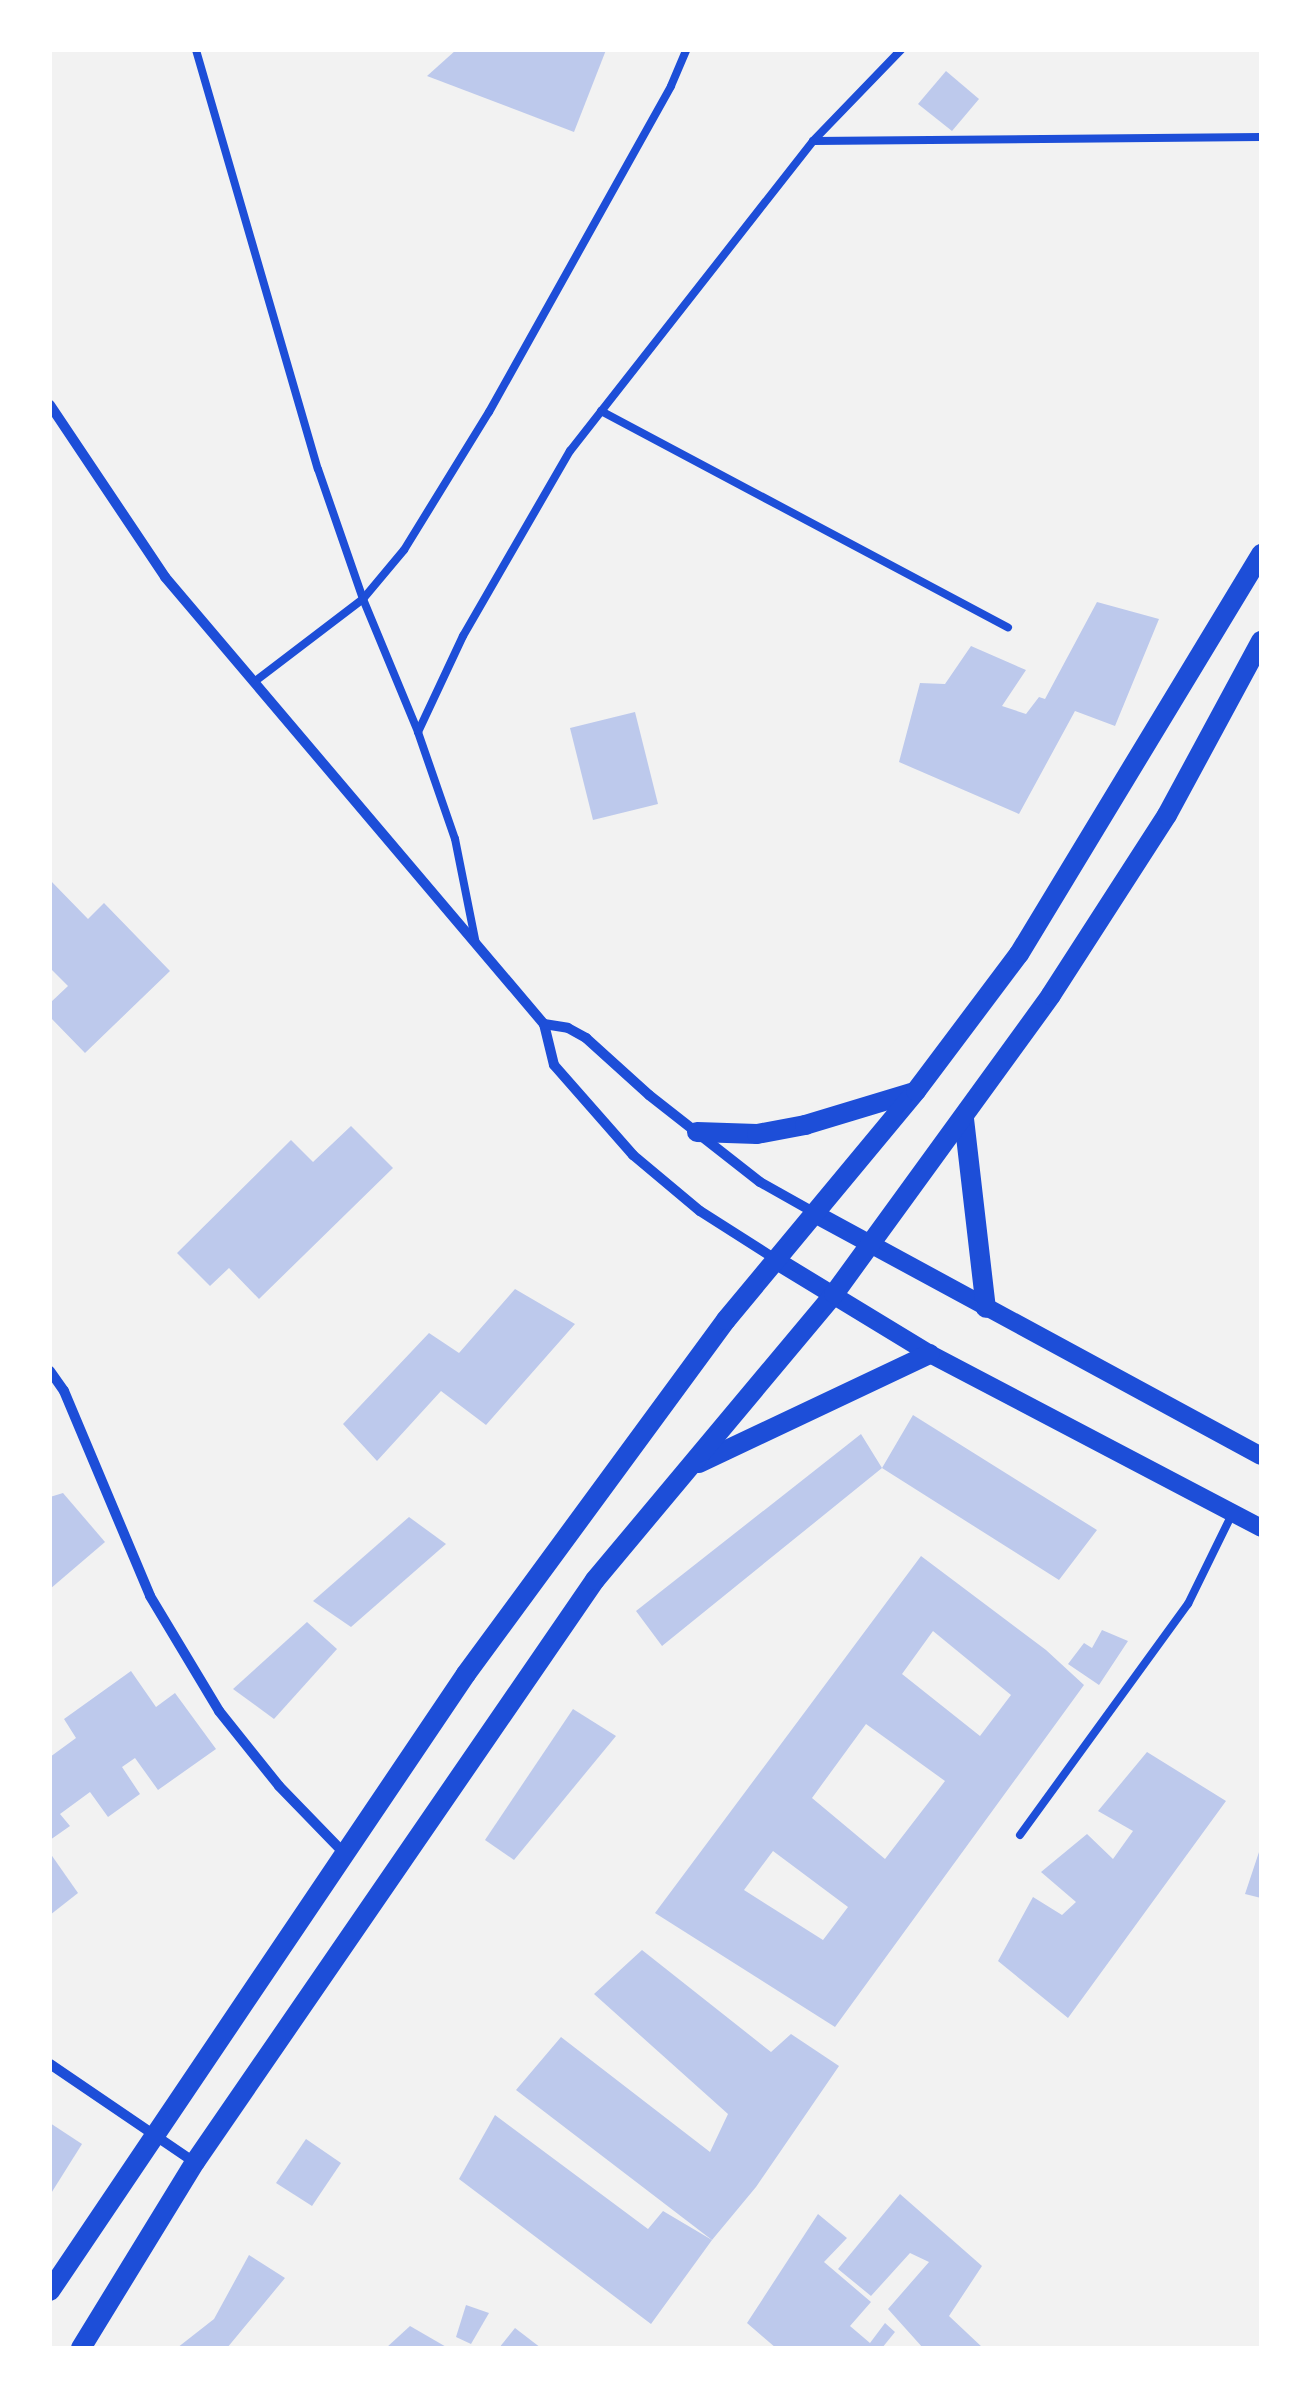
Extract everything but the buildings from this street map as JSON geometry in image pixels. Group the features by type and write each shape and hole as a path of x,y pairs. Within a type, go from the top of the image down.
{"main road":[{"path":"50,2291 152,2134 466,1674 726,1320 916,1091 1019,954 1261,554"},
{"path":"81,2348 194,2162 596,1580 834,1294 964,1119 1167,815 1261,641"},
{"path":"697,1132 757,1134 805,1125 916,1091"},
{"path":"964,1119 986,1308"},
{"path":"692,1466 930,1354"}],"street":[{"path":"50,405 165,576 544,1024 554,1064 633,1154 700,1211 930,1354 1261,1528"},
{"path":"544,1024 568,1028 586,1038 760,1182 868,1246 1261,1456"},
{"path":"50,1372 64,1390 150,1596 220,1711 279,1786 344,1853"},
{"path":"50,2064 194,2162"}],"lane":[{"path":"196,50 318,469 363,599 418,732 454,839 477,948"},
{"path":"254,682 363,599 404,550 489,412 672,86 686,50"},
{"path":"418,732 463,636 570,451 813,141 901,50"},
{"path":"813,141 1261,137"},
{"path":"601,412 1008,627"},
{"path":"1020,1835 1188,1604 1232,1514"}]}
